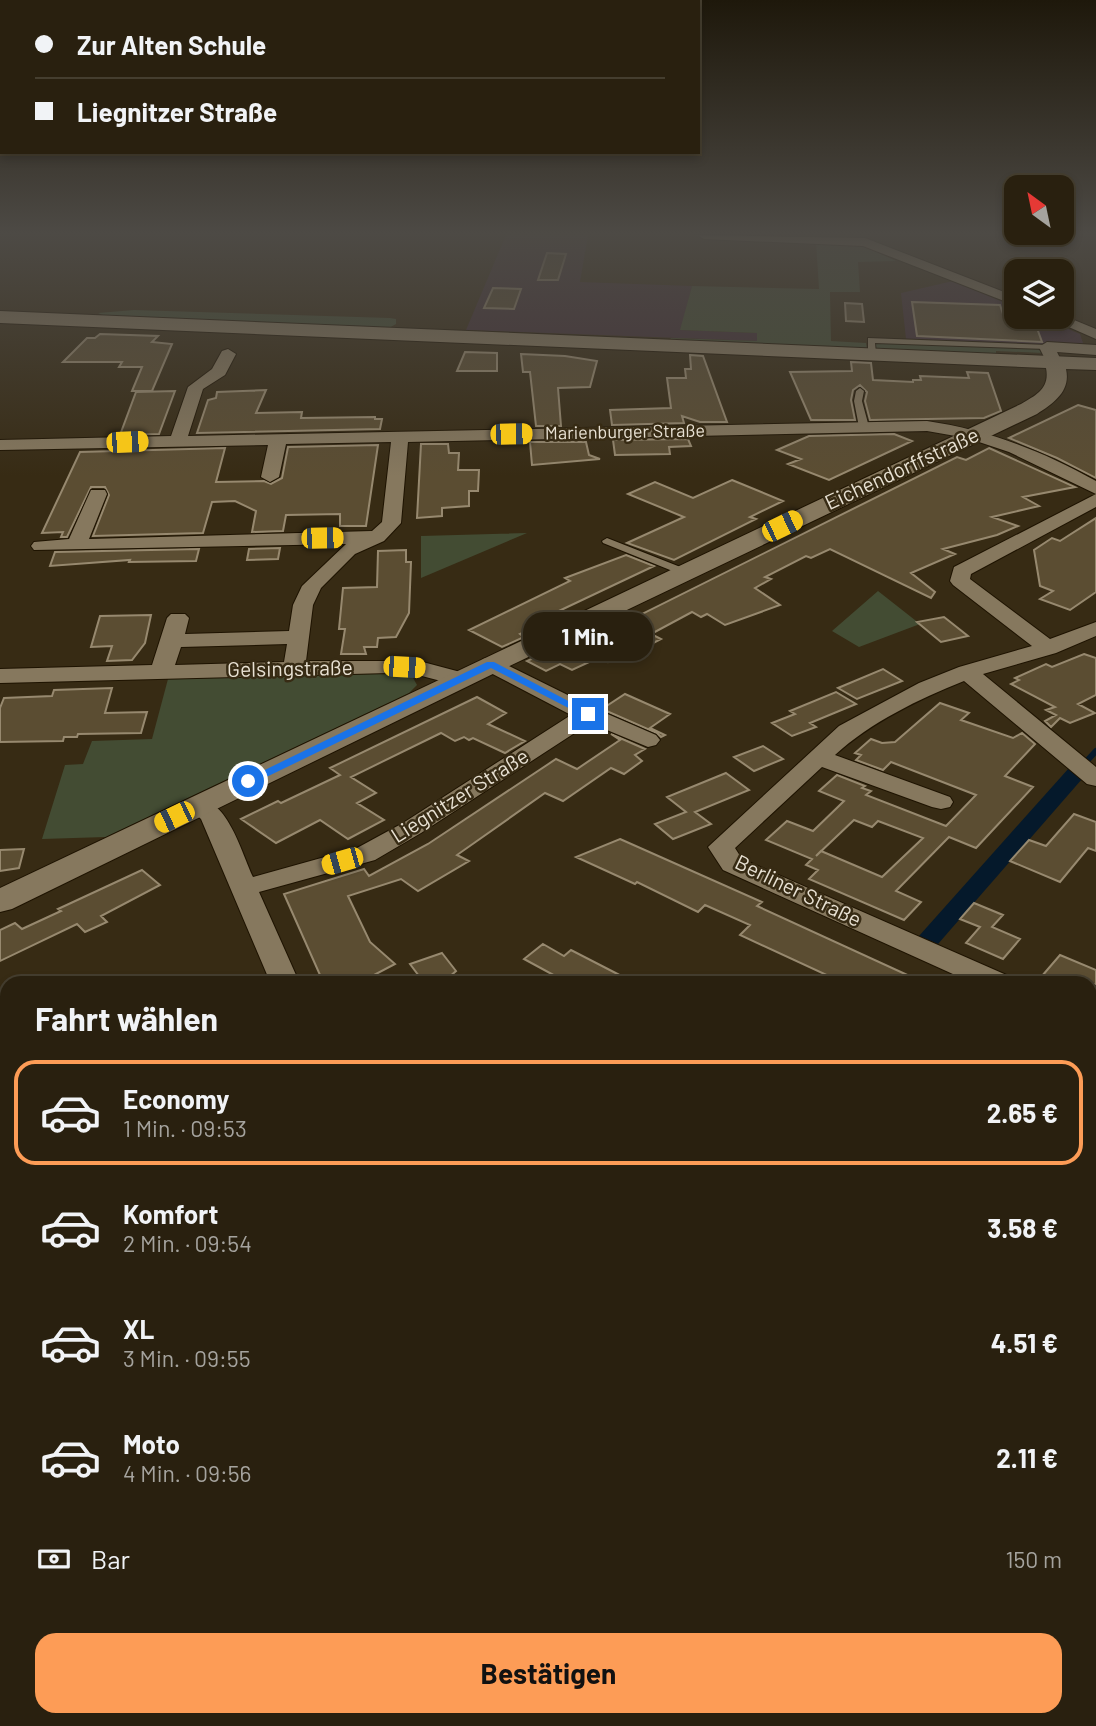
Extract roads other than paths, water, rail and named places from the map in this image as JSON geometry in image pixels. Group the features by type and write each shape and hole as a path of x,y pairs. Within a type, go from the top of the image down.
{"street":[{"path":"0,317 872,354 1051,355 1096,349"},
{"path":"1074,325 1096,334"},
{"path":"178,441 195,387 219,372 228,354"},
{"path":"1051,355 1096,364"},
{"name":"Eichendorffstraße","path":"0,901 1040,403 1058,383 1060,376 1051,355"},
{"name":"Marienburger Straße","path":"0,445 927,426 971,435"},
{"path":"971,435 1057,466 1096,489"},
{"path":"294,669 303,606 312,586 348,550 377,537 391,523 400,436"},
{"path":"270,477 278,439"},
{"path":"77,544 98,494"},
{"path":"1048,648 960,581 961,571 1096,500"},
{"path":"41,546 377,537"},
{"path":"161,672 178,618"},
{"name":"Berliner Straße","path":"982,976 732,864 721,847 847,731 927,688 967,672 1048,648 1096,628"},
{"name":"Gelsingstraße","path":"172,641 298,637"},
{"path":"491,664 588,714 648,740"},
{"name":"Gelsingstraße","path":"0,676 419,668 460,679"},
{"path":"967,672 1096,779"},
{"name":"Liegnitzer Straße","path":"244,888 366,854 412,828 588,714"},
{"path":"817,757 942,802"},
{"path":"199,805 212,814 282,976"}],"lane":[{"path":"860,391 858,401 864,427"},
{"path":"607,541 684,572"}],"water":[{"path":"1069,768 1082,779 938,944 919,936"}],"waterway":[{"path":"1083,765 1096,751"}]}
